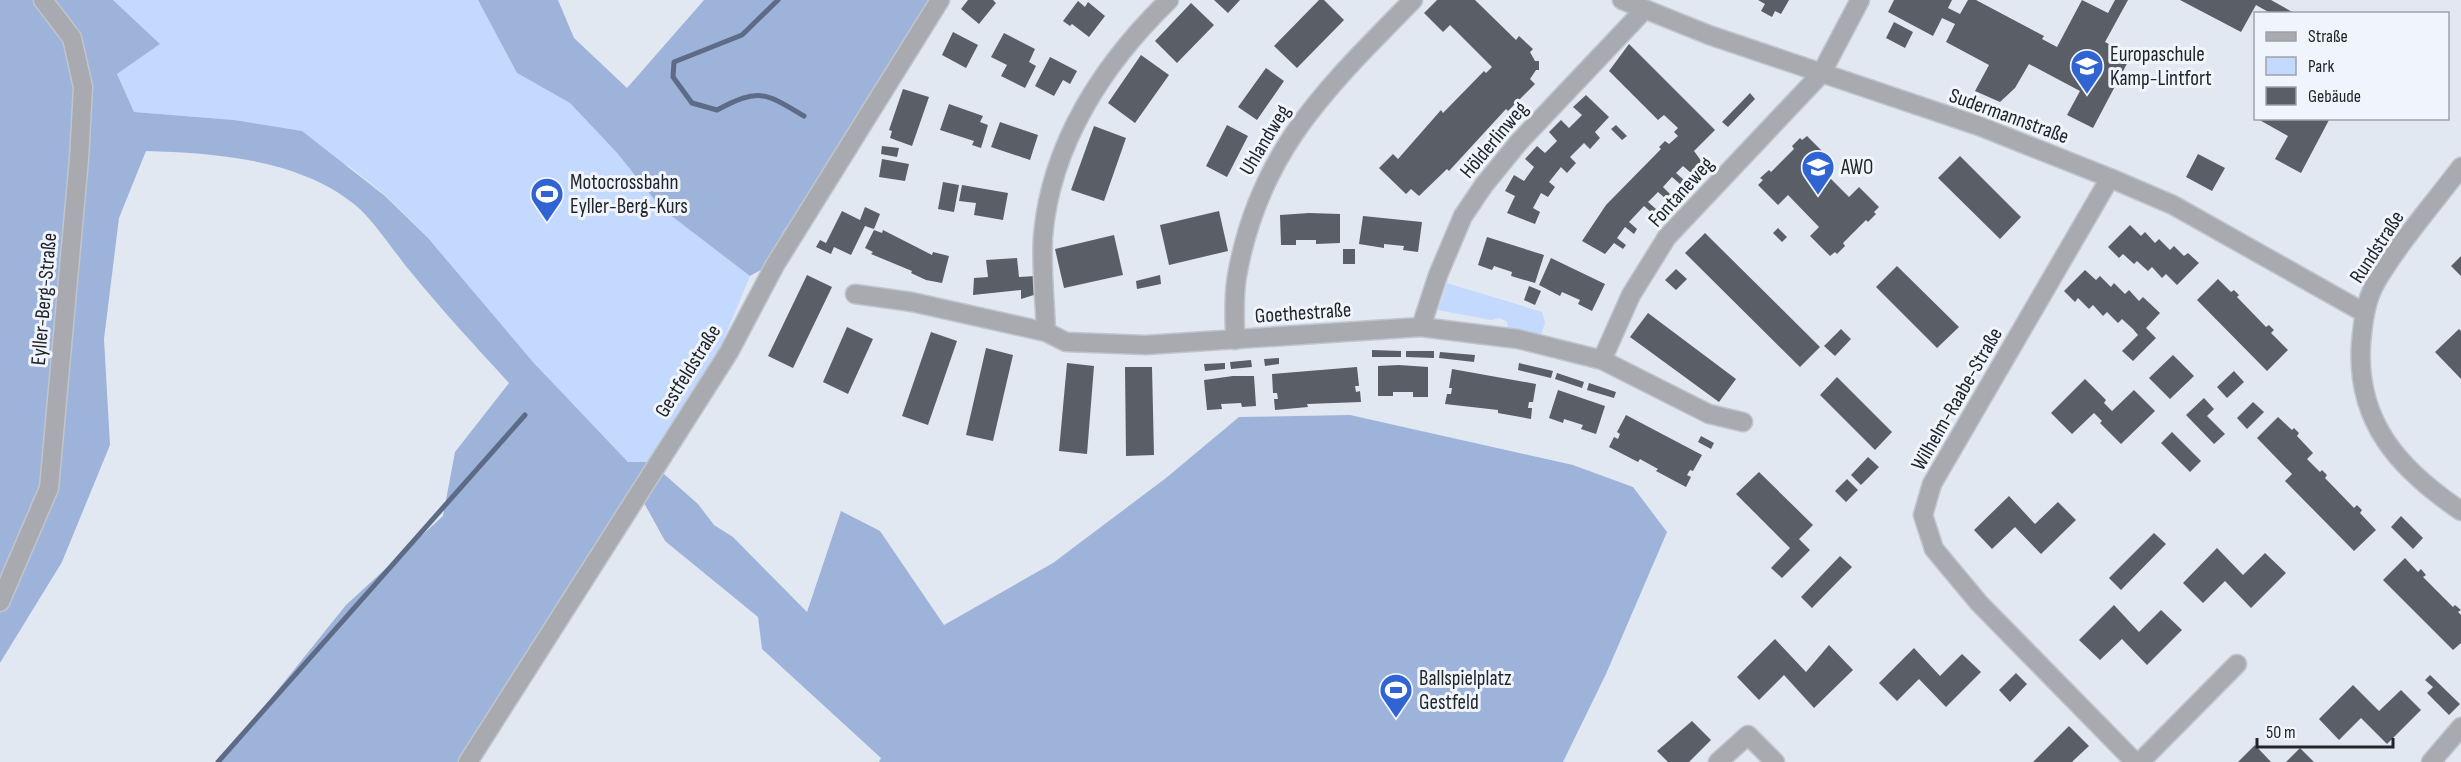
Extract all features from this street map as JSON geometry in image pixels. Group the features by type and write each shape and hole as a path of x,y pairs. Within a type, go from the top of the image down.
{"street":[{"name":"Eyller-Berg-Straße","path":"0,602 49,488 79,159 83,87 72,38 43,0"},
{"name":"Gestfeldstraße","path":"468,762 729,352 775,265 940,0"},
{"path":"1046,332 1043,236 1057,169 1088,98 1140,28 1169,0"},
{"name":"Uhlandweg","path":"1235,340 1236,279 1250,215 1278,157 1296,127 1326,89 1413,0"},
{"name":"Sudermannstraße","path":"1622,0 1821,74 1979,126 2110,178 2173,205 2363,312"},
{"name":"Fontaneweg","path":"1602,360 1631,295 1668,237 1821,74 1860,0"},
{"name":"Hölderlinweg","path":"1421,327 1438,275 1463,216 1484,185 1519,142 1645,9"},
{"name":"Rundstraße","path":"2459,507 2416,476 2380,436 2367,406 2359,371 2363,312 2376,283 2461,168"},
{"name":"Wilhelm-Raabe-Straße","path":"2110,178 1932,484 1923,515 1934,549 1979,603 2135,762"},
{"name":"Goethestraße","path":"855,294 912,302 1046,332 1066,342 1146,345 1421,327 1518,339 1602,360 1709,414 1743,422"},
{"path":"2140,762 2237,664"},
{"path":"2431,762 2461,727"},
{"path":"1719,762 1748,735 1775,762"}],"green space":[{"name":"Motocrossbahn Eyller-Berg-Kurs","path":"113,0 478,0 517,73 570,103 618,154 661,208 750,276 720,348 650,462 628,462 533,362 428,238 385,195 349,166 233,120 134,112 117,74 160,44"},
{"path":"1447,283 1542,312 1545,323 1541,334 1508,329 1507,322 1500,318 1491,320 1438,310"}],"shaded area":[{"path":"0,0 113,0 160,44 117,74 134,112 234,120 302,131 385,196 428,238 533,362 628,462 650,462 656,467 698,504 714,525 733,537 807,612 841,511 880,531 944,625 1053,563 1166,478 1239,417 1350,415 1573,465 1633,487 1667,532 1606,674 1563,762 879,762 881,758 762,649 758,617 665,541 638,492 468,762 217,762 227,753 346,605 443,516 455,452 509,383 434,299 368,218 354,204 332,189 308,177 255,161 200,154 146,151 119,218 104,339 110,445 62,562 0,663"},
{"path":"478,0 558,0 574,38 627,88 704,0 940,0 863,122 783,232 776,261 750,276 661,208 618,154 570,103 517,73"}],"building":[{"path":"968,0 993,0 996,3 979,24 961,9"},
{"path":"1214,0 1240,0 1228,13"},
{"path":"1319,0 1324,0 1344,20 1297,68 1274,46"},
{"path":"1437,0 1475,0 1516,40 1519,36 1533,49 1530,52 1535,61 1539,61 1539,70 1536,70 1530,79 1535,84 1508,111 1506,109 1449,171 1447,169 1419,196 1411,189 1406,194 1379,168 1393,154 1398,159 1441,110 1443,113 1484,71 1486,73 1492,67 1450,25 1443,32 1424,13"},
{"path":"1758,0 1789,0 1781,14 1775,11 1772,17 1761,11 1765,4"},
{"name":"Europaschule Kamp-Lintfort","path":"1894,0 1952,0 1948,8 1960,14 1968,0 1976,0 2044,36 2042,39 2057,47 2082,0 2108,13 2115,0 2128,0 2105,42 2131,56 2093,128 2067,115 2080,91 2029,64 2015,88 2000,102 1975,91 1989,65 1946,42 1955,24 1942,18 1933,36 1888,12"},
{"path":"2180,0 2271,0 2292,12 2268,12 2256,5 2241,32"},
{"path":"1078,1 1085,7 1088,2 1105,16 1089,37 1072,24 1070,26 1063,21"},
{"path":"1191,3 1214,25 1177,63 1155,41"},
{"path":"1894,22 1913,32 1905,48 1886,38"},
{"path":"953,32 978,45 966,68 942,55"},
{"path":"1004,33 1035,49 1029,62 1036,66 1025,88 1001,76 1007,65 991,57"},
{"path":"1629,44 1715,130 1694,151 1702,162 1691,173 1683,166 1676,173 1684,180 1680,184 1672,177 1663,187 1670,194 1666,199 1658,192 1648,202 1656,209 1652,213 1644,206 1629,222 1637,229 1634,234 1625,227 1617,238 1626,245 1623,249 1614,243 1605,254 1582,241 1606,205 1661,149 1659,147 1665,141 1669,144 1678,136 1674,132 1678,128 1664,115 1658,120 1609,71"},
{"path":"1141,55 1169,75 1135,123 1108,103"},
{"path":"1050,57 1077,71 1070,84 1063,80 1054,96 1035,86"},
{"path":"1266,68 1284,81 1257,120 1238,107"},
{"path":"903,89 929,97 912,146 890,138 892,131 889,130"},
{"path":"1750,93 1755,99 1728,127 1722,122"},
{"path":"1586,95 1609,117 1595,132 1600,138 1590,149 1584,143 1570,157 1576,163 1567,173 1561,167 1549,182 1555,187 1548,197 1541,193 1533,208 1540,212 1535,224 1507,213 1515,196 1505,191 1514,175 1524,181 1534,167 1525,159 1537,146 1545,153 1557,141 1549,132 1561,120 1569,128 1582,115 1573,107"},
{"path":"949,104 983,116 980,122 988,125 981,148 972,145 974,141 940,130"},
{"path":"2260,120 2329,120 2301,173 2275,159 2288,136"},
{"path":"1000,122 1038,135 1030,160 991,147"},
{"path":"1227,125 1248,136 1227,177 1206,166"},
{"path":"1616,125 1627,136 1622,140 1611,129"},
{"path":"1094,126 1126,138 1104,201 1071,190"},
{"name":"AWO","path":"1807,136 1827,156 1817,165 1849,197 1859,187 1879,207 1868,222 1866,220 1843,243 1845,246 1837,254 1835,252 1830,256 1810,236 1819,227 1788,195 1778,205 1758,185 1763,180 1760,178 1769,170 1771,172 1794,149 1792,146 1800,138 1802,140"},
{"path":"882,146 899,148 897,157 881,154"},
{"path":"2198,154 2225,168 2212,191 2186,177"},
{"path":"1960,156 2021,217 2000,239 1938,178"},
{"path":"882,159 909,164 905,181 879,177"},
{"path":"943,182 959,185 954,212 938,209"},
{"path":"962,185 1008,193 1003,220 974,215 976,203 959,201"},
{"path":"865,207 880,214 874,229 865,226 851,255 834,247 831,254 816,247 820,240 826,243 842,211 860,220"},
{"path":"1219,211 1228,251 1169,265 1160,225"},
{"path":"1340,214 1340,243 1316,244 1316,240 1296,240 1296,245 1281,245 1280,215"},
{"path":"1363,216 1422,222 1418,252 1403,250 1404,246 1384,244 1384,248 1359,244"},
{"path":"2130,225 2141,236 2145,232 2155,243 2159,239 2170,250 2174,246 2184,256 2188,253 2199,263 2177,285 2166,274 2162,278 2152,267 2148,271 2137,261 2134,264 2123,254 2119,258 2108,247"},
{"path":"1778,228 1787,237 1782,242 1773,233"},
{"path":"874,230 882,233 883,230 932,255 933,252 949,256 942,283 926,280 911,273 912,271 871,254 873,252 865,248"},
{"path":"1705,233 1820,347 1800,367 1685,253"},
{"path":"1114,235 1123,275 1064,288 1055,249"},
{"path":"1487,237 1544,255 1535,283 1511,276 1512,272 1494,266 1492,270 1478,265"},
{"path":"1343,249 1355,249 1355,264 1343,264"},
{"path":"2461,256 2461,276 2451,266"},
{"path":"1017,258 1019,277 1036,276 1037,294 1021,299 1021,290 973,295 974,278 988,277 986,260"},
{"path":"1551,258 1605,284 1592,311 1578,304 1580,300 1562,292 1560,296 1539,285"},
{"path":"1897,266 1959,327 1937,348 1876,287"},
{"path":"1676,269 1687,279 1676,290 1665,280"},
{"path":"2085,270 2096,280 2100,276 2111,287 2114,283 2125,294 2129,290 2139,301 2143,297 2160,313 2146,328 2156,338 2133,361 2122,351 2138,335 2133,329 2122,319 2118,323 2107,312 2103,316 2093,305 2089,309 2078,298 2075,302 2064,291"},
{"path":"807,275 832,287 793,368 768,356"},
{"path":"1160,275 1161,284 1137,289 1136,281"},
{"path":"2218,279 2231,292 2234,290 2239,295 2237,297 2266,327 2269,325 2274,330 2271,333 2288,350 2267,371 2197,300"},
{"path":"1529,286 1541,291 1535,305 1524,300"},
{"path":"1648,313 1736,379 1719,402 1630,337"},
{"path":"847,327 873,339 848,394 823,382"},
{"path":"1841,329 1851,339 1835,356 1824,346"},
{"path":"2459,329 2461,331 2461,379 2435,352"},
{"path":"931,332 957,341 928,425 902,416"},
{"path":"986,348 1013,355 993,441 966,435"},
{"path":"1372,350 1401,351 1401,357 1372,357"},
{"path":"1406,351 1434,351 1434,358 1406,357"},
{"path":"1440,352 1475,355 1474,362 1439,358"},
{"path":"2173,355 2194,376 2170,399 2149,378"},
{"path":"1279,358 1279,364 1265,366 1264,359"},
{"path":"1251,360 1252,367 1231,369 1230,362"},
{"path":"1067,363 1094,366 1087,454 1059,451"},
{"path":"1225,363 1225,369 1205,371 1204,364"},
{"path":"1519,363 1553,371 1551,378 1518,370"},
{"path":"1378,366 1428,367 1428,397 1413,397 1413,392 1393,392 1393,396 1378,396"},
{"path":"1125,367 1152,367 1154,455 1126,456"},
{"path":"1357,367 1359,386 1355,386 1356,392 1360,391 1361,402 1307,404 1308,407 1275,410 1274,399 1278,399 1277,393 1273,393 1272,374"},
{"path":"1452,369 1536,384 1533,402 1529,402 1528,408 1532,408 1531,419 1498,413 1498,410 1445,404 1447,394 1451,394 1452,388 1449,388"},
{"path":"2234,371 2244,382 2227,398 2217,387"},
{"path":"1557,373 1584,382 1582,388 1555,379"},
{"path":"1254,376 1256,406 1242,407 1241,403 1221,404 1222,409 1207,410 1204,380"},
{"path":"1837,377 1892,432 1875,450 1820,395"},
{"path":"2085,379 2106,400 2104,403 2112,411 2134,390 2155,411 2121,444 2100,423 2102,421 2094,413 2072,434 2051,413"},
{"path":"1589,383 1616,392 1614,398 1587,390"},
{"path":"1558,390 1605,406 1596,434 1581,429 1583,425 1564,419 1563,423 1549,418"},
{"path":"2204,398 2214,409 2207,416 2225,434 2214,444 2186,415"},
{"path":"2253,402 2264,412 2247,429 2237,418"},
{"path":"1626,415 1702,455 1693,471 1690,470 1687,475 1691,477 1686,487 1656,471 1658,469 1640,459 1638,462 1609,447 1614,437 1618,439 1620,434 1617,432"},
{"path":"2278,417 2292,430 2294,428 2299,433 2297,436 2313,453 2307,459 2320,472 2322,470 2327,475 2325,478 2354,508 2357,505 2362,510 2360,513 2376,530 2354,551 2285,481 2292,474 2257,438"},
{"path":"2172,432 2201,461 2190,472 2161,443"},
{"path":"1701,436 1714,443 1711,449 1698,442"},
{"path":"1868,457 1879,467 1861,485 1851,475"},
{"path":"1759,472 1813,525 1799,539 1810,550 1782,578 1771,568 1790,548 1736,494"},
{"path":"1847,479 1858,490 1846,502 1835,491"},
{"path":"2009,496 2035,524 2058,502 2076,520 2041,554 2015,527 1992,549 1974,530"},
{"path":"2401,516 2423,538 2413,549 2391,527"},
{"path":"2154,533 2166,544 2121,590 2109,578"},
{"path":"2217,548 2243,575 2265,553 2286,573 2251,608 2225,581 2203,603 2183,583"},
{"path":"1840,556 1852,567 1812,608 1801,597"},
{"path":"2405,558 2418,572 2421,569 2426,575 2423,577 2453,607 2455,605 2461,610 2458,612 2461,615 2461,643 2453,650 2383,580"},
{"path":"2114,605 2139,632 2161,610 2182,630 2147,665 2122,639 2100,660 2079,640"},
{"path":"1775,639 1806,672 1829,645 1853,670 1814,708 1784,675 1759,700 1737,677"},
{"path":"1914,648 1940,676 1962,654 1981,672 1946,707 1919,679 1897,701 1879,683"},
{"path":"2016,673 2027,684 2010,702 1999,690"},
{"path":"2430,675 2460,704 2449,715 2427,693 2433,687 2425,680"},
{"path":"2353,685 2379,711 2401,690 2421,710 2387,744 2361,718 2339,740 2319,719"},
{"path":"1692,721 1711,740 1689,762 1668,762 1657,751"},
{"path":"2069,726 2089,746 2072,762 2033,762"},
{"path":"2255,745 2271,762 2238,762"},
{"path":"2300,748 2314,762 2286,762"}],"waterway":[{"path":"778,0 742,35 674,62 673,77 692,103 717,110 743,98 761,96 779,102 804,116"},
{"path":"218,762 525,415"}],"place":[{"name":"Europaschule Kamp-Lintfort","path":"2087,95"},
{"name":"AWO","path":"1818,196"},
{"name":"Motocrossbahn Eyller-Berg-Kurs","path":"547,223"},
{"name":"Ballspielplatz Gestfeld","path":"1396,719"}]}
